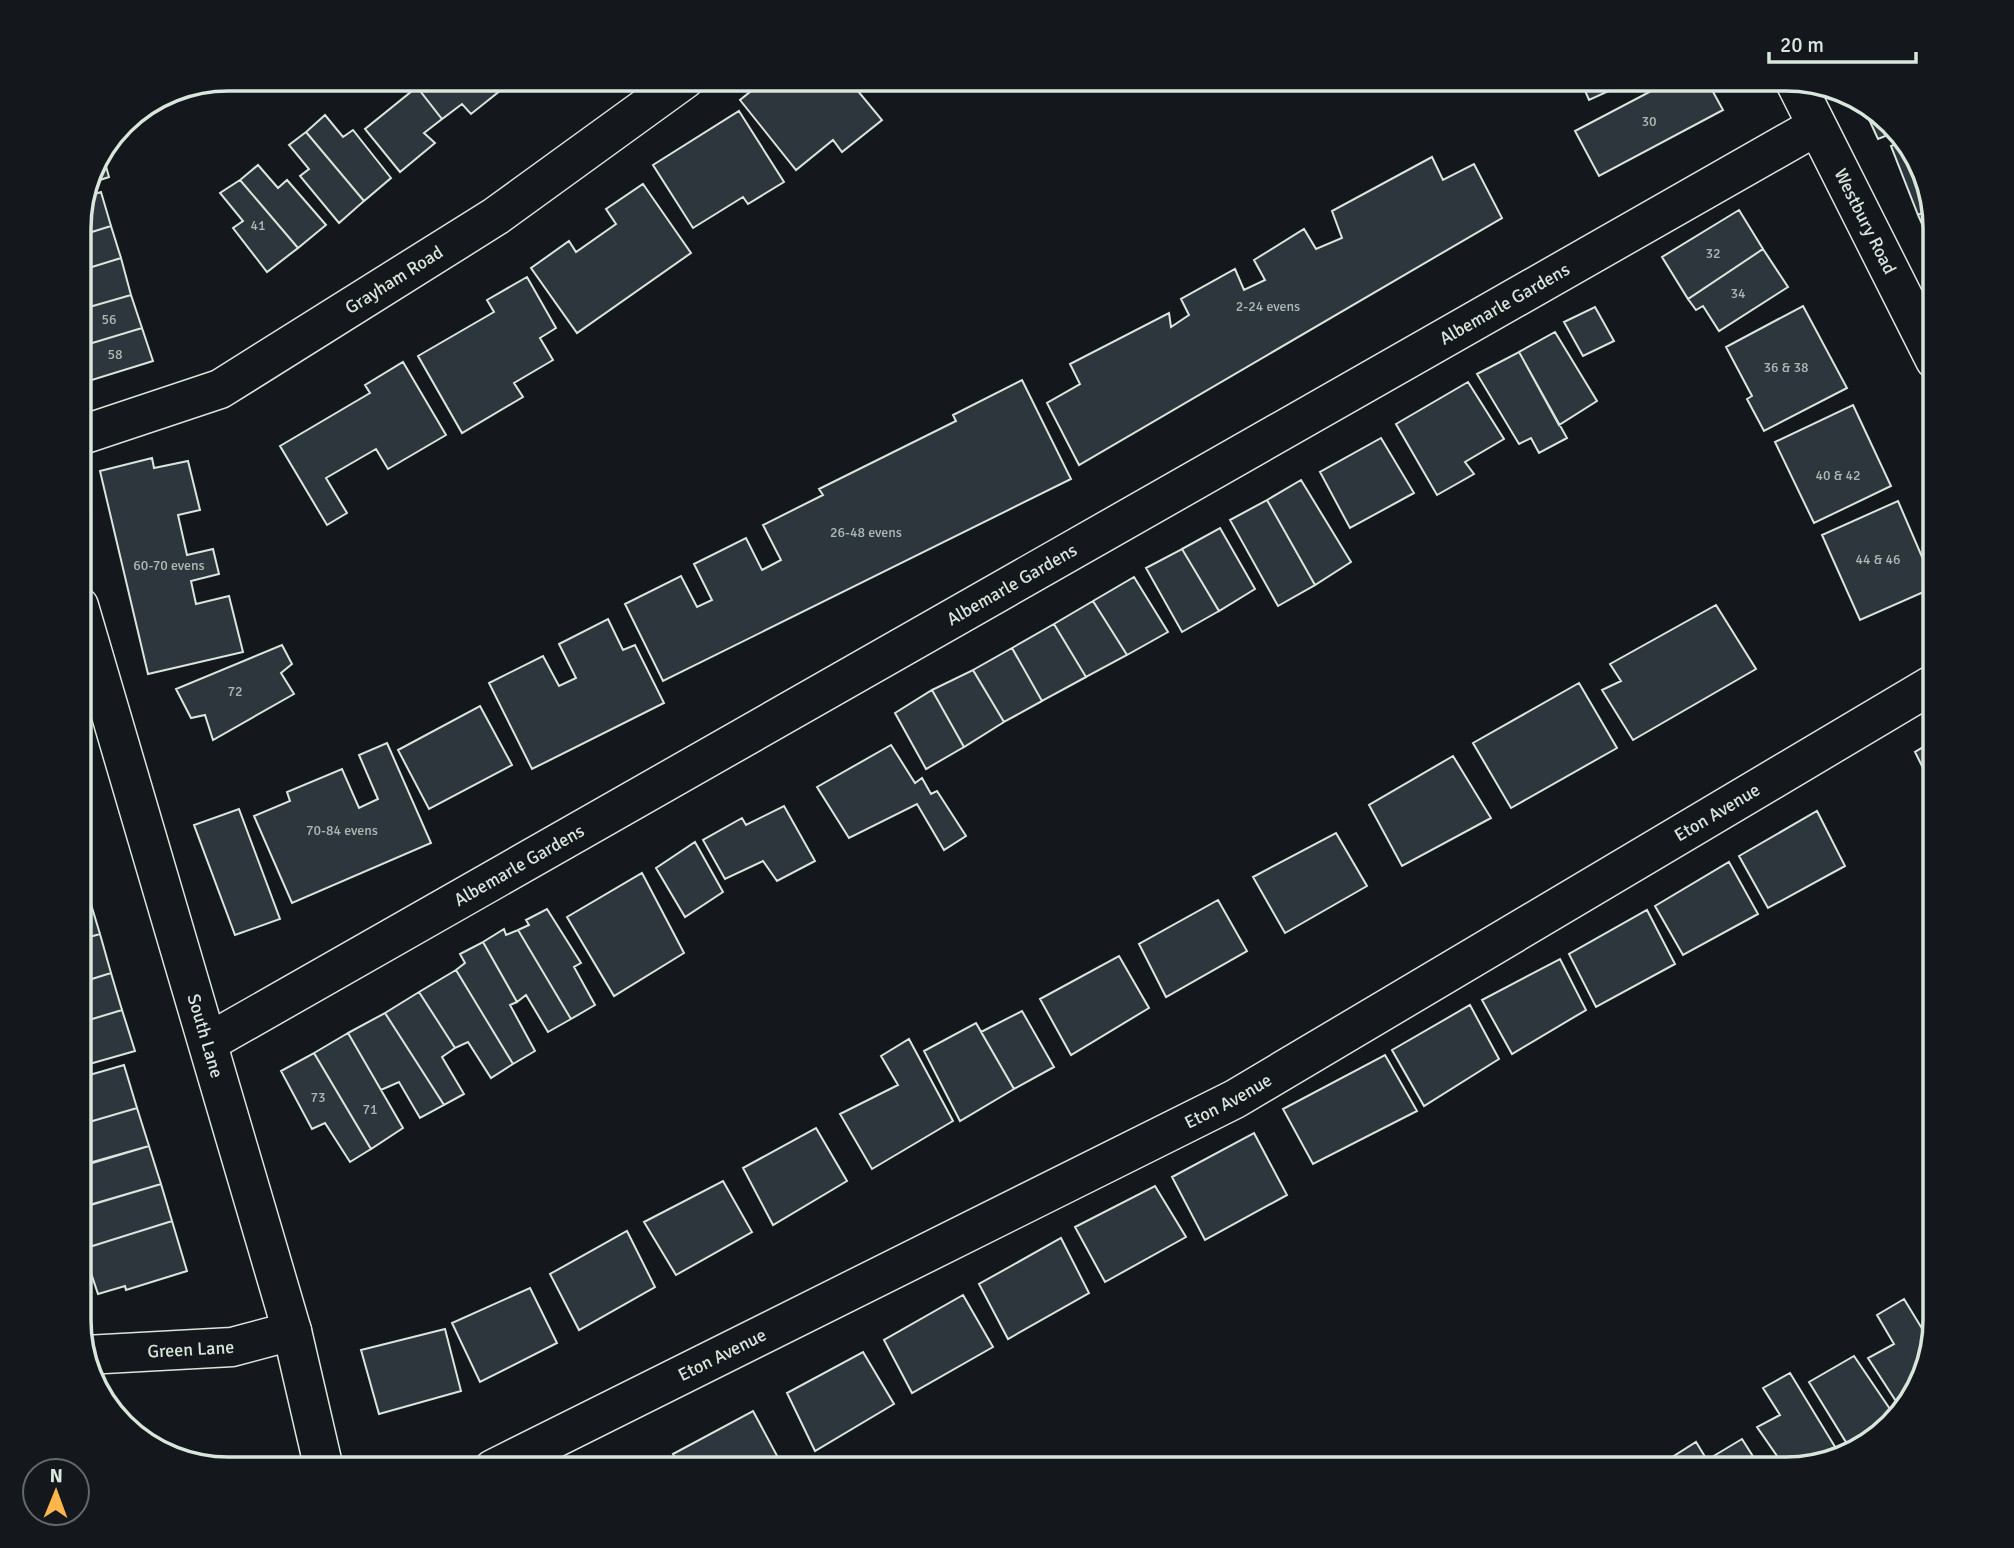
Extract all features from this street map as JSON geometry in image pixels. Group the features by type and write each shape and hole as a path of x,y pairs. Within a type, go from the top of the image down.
{"street":[{"name":"Grayham Road","path":"91,432 220,389 496,215 667,91"},
{"name":"Westbury Road","path":"1800,92 1815,127 1923,334"},
{"name":"Albemarle Gardens","path":"209,1042 1815,127"},
{"name":"South Lane","path":"91,646 292,1331 321,1457"},
{"name":"Eton Avenue","path":"517,1457 1234,1099 1923,690"},
{"name":"Green Lane","path":"96,1354 232,1347 292,1331"}],"building":[{"path":"412,91 420,91 442,119 424,133 435,143 400,172 365,129"},
{"path":"420,91 500,91 471,114 462,104 442,119"},
{"path":"751,91 858,91 882,120 842,152 833,140 796,170 740,100"},
{"path":"1585,91 1609,91 1589,100"},
{"path":"1651,91 1713,91 1723,110 1599,176 1575,131"},
{"path":"739,111 784,182 748,204 743,197 693,228 653,165"},
{"path":"325,115 343,137 353,130 391,178 364,201 306,132"},
{"path":"1868,118 1887,135 1878,139"},
{"path":"306,132 364,201 339,223 300,176 309,169 289,145"},
{"path":"1895,144 1916,184 1922,213 1918,215 1891,146"},
{"path":"1432,157 1443,180 1474,164 1502,218 1079,465 1047,403 1080,384 1070,364 1169,313 1171,327 1189,315 1181,299 1235,269 1244,290 1265,280 1254,260 1304,229 1316,249 1342,238 1332,211"},
{"path":"106,165 109,177 99,180"},
{"path":"258,165 278,188 287,180 326,225 298,248 240,180"},
{"path":"240,180 298,248 267,272 233,228 243,221 220,193"},
{"path":"643,184 691,253 577,333 531,268 569,241 576,252 616,224 606,209"},
{"path":"101,192 111,226 91,232 92,210 96,194"},
{"path":"1739,210 1763,249 1688,299 1662,257"},
{"path":"1922,213 1923,226 1918,215"},
{"path":"111,226 121,258 91,267 91,232"},
{"path":"1763,249 1788,287 1719,331 1703,306 1696,310 1688,299"},
{"path":"121,258 131,295 91,307 91,267"},
{"path":"527,277 556,328 540,338 553,360 514,383 523,397 462,433 418,356 494,312 487,300"},
{"path":"131,295 142,328 91,343 91,307"},
{"path":"1803,306 1847,388 1764,431 1747,399 1752,396 1726,347"},
{"path":"1595,307 1614,341 1583,356 1564,322"},
{"path":"142,328 153,361 91,380 91,343"},
{"path":"1555,332 1597,401 1559,425 1519,352"},
{"path":"1519,352 1567,438 1539,453 1531,438 1519,444 1477,374"},
{"path":"403,362 446,435 388,469 376,449 326,478 347,513 327,525 280,446 370,393 365,385"},
{"path":"1022,380 1071,479 663,681 625,604 681,576 697,607 712,600 694,564 746,538 762,570 781,560 763,525 823,495 819,489 956,421 953,415"},
{"path":"1468,382 1504,439 1465,462 1474,474 1437,495 1396,424"},
{"path":"1853,405 1891,486 1814,523 1775,442"},
{"path":"1381,438 1414,493 1350,528 1320,472"},
{"path":"152,458 154,468 188,461 200,510 178,515 187,555 213,549 219,574 191,581 196,604 229,596 243,652 148,674 100,471"},
{"path":"1301,480 1351,562 1315,585 1267,500"},
{"path":"1267,500 1315,585 1278,606 1230,520"},
{"path":"1898,501 1923,559 1923,592 1860,620 1822,535"},
{"path":"1220,528 1255,589 1219,611 1182,549"},
{"path":"1182,549 1219,611 1182,632 1146,568"},
{"path":"1134,577 1168,632 1127,655 1093,601"},
{"path":"1093,601 1127,655 1086,677 1054,624"},
{"path":"1716,605 1756,669 1633,740 1602,690 1621,681 1610,664"},
{"path":"608,619 623,650 635,645 664,703 532,769 489,683 543,656 559,686 576,678 559,644"},
{"path":"1054,624 1086,677 1042,701 1012,648"},
{"path":"282,645 292,664 281,673 294,694 213,740 205,715 191,718 176,689"},
{"path":"1012,648 1042,701 1004,722 973,670"},
{"path":"973,670 1004,722 964,747 932,690"},
{"path":"1579,683 1617,748 1511,808 1473,743"},
{"path":"932,690 964,747 926,769 895,713"},
{"path":"480,706 512,765 429,809 398,750"},
{"path":"387,743 431,843 292,903 254,816 290,801 287,792 342,769 359,808 378,799 359,755"},
{"path":"891,745 915,783 922,778 931,794 937,791 966,836 944,850 917,804 849,838 817,787"},
{"path":"1923,747 1923,768 1915,752"},
{"path":"1453,756 1491,818 1402,866 1369,805"},
{"path":"784,806 815,861 777,881 763,861 725,879 703,840 742,818 746,825"},
{"path":"239,809 280,919 235,935 194,825"},
{"path":"1817,811 1845,866 1768,908 1739,856"},
{"path":"1336,833 1367,886 1285,933 1253,877"},
{"path":"695,842 723,892 685,917 656,868"},
{"path":"1729,862 1758,914 1683,955 1655,906"},
{"path":"642,873 684,953 614,996 567,917"},
{"path":"1218,900 1247,951 1166,997 1139,944"},
{"path":"91,904 100,934 91,937"},
{"path":"547,909 581,963 574,967 595,1005 571,1019 518,930 529,925 526,920"},
{"path":"1647,910 1675,964 1596,1007 1569,954"},
{"path":"504,929 506,935 518,930 571,1019 548,1032 526,995 517,1002 483,942"},
{"path":"100,934 111,973 91,979 91,937"},
{"path":"483,942 517,1002 510,1005 535,1051 513,1064 456,970 465,963 460,954"},
{"path":"1119,956 1149,1008 1071,1055 1040,999"},
{"path":"1560,959 1586,1010 1512,1054 1482,1000"},
{"path":"456,970 513,1064 491,1078 468,1042 455,1048 419,992"},
{"path":"111,973 122,1010 91,1019 91,979"},
{"path":"419,992 455,1048 442,1057 464,1094 444,1105 385,1013"},
{"path":"1470,1005 1499,1059 1424,1106 1392,1050"},
{"path":"122,1010 135,1051 91,1064 91,1019"},
{"path":"1022,1011 1054,1067 1014,1089 981,1032"},
{"path":"385,1013 444,1105 420,1118 399,1082 381,1090 348,1033"},
{"path":"976,1023 1014,1089 960,1121 924,1051"},
{"path":"348,1033 403,1128 371,1149 314,1053"},
{"path":"909,1039 953,1121 872,1169 840,1114 898,1085 881,1056"},
{"path":"314,1053 371,1149 350,1162 325,1123 312,1129 281,1071"},
{"path":"1385,1055 1417,1111 1313,1164 1283,1109"},
{"path":"124,1065 137,1108 91,1121 91,1075"},
{"path":"137,1108 149,1146 91,1162 91,1121"},
{"path":"816,1128 847,1181 773,1225 743,1168"},
{"path":"1254,1133 1287,1195 1205,1240 1172,1177"},
{"path":"149,1146 161,1184 91,1205 91,1163"},
{"path":"723,1181 752,1232 676,1275 644,1222"},
{"path":"161,1184 172,1221 91,1246 91,1204"},
{"path":"1155,1186 1186,1237 1105,1282 1075,1227"},
{"path":"172,1221 187,1271 126,1290 125,1286 98,1294 91,1273 91,1246"},
{"path":"627,1231 655,1287 579,1330 550,1274"},
{"path":"1061,1238 1089,1293 1008,1339 979,1284"},
{"path":"530,1288 557,1343 480,1382 452,1323"},
{"path":"963,1295 993,1347 912,1393 884,1340"},
{"path":"1904,1299 1923,1330 1916,1364 1896,1402 1868,1358 1894,1344 1877,1315"},
{"path":"445,1329 461,1391 379,1414 361,1350"},
{"path":"863,1352 894,1404 815,1451 787,1393"},
{"path":"1854,1356 1890,1409 1870,1429 1847,1443 1809,1382"},
{"path":"1790,1373 1836,1448 1804,1456 1778,1457 1757,1427 1780,1415 1763,1388"},
{"path":"753,1411 778,1457 675,1457 673,1454"},
{"path":"1742,1439 1753,1457 1712,1457"},
{"path":"1696,1442 1705,1457 1672,1457"}]}
